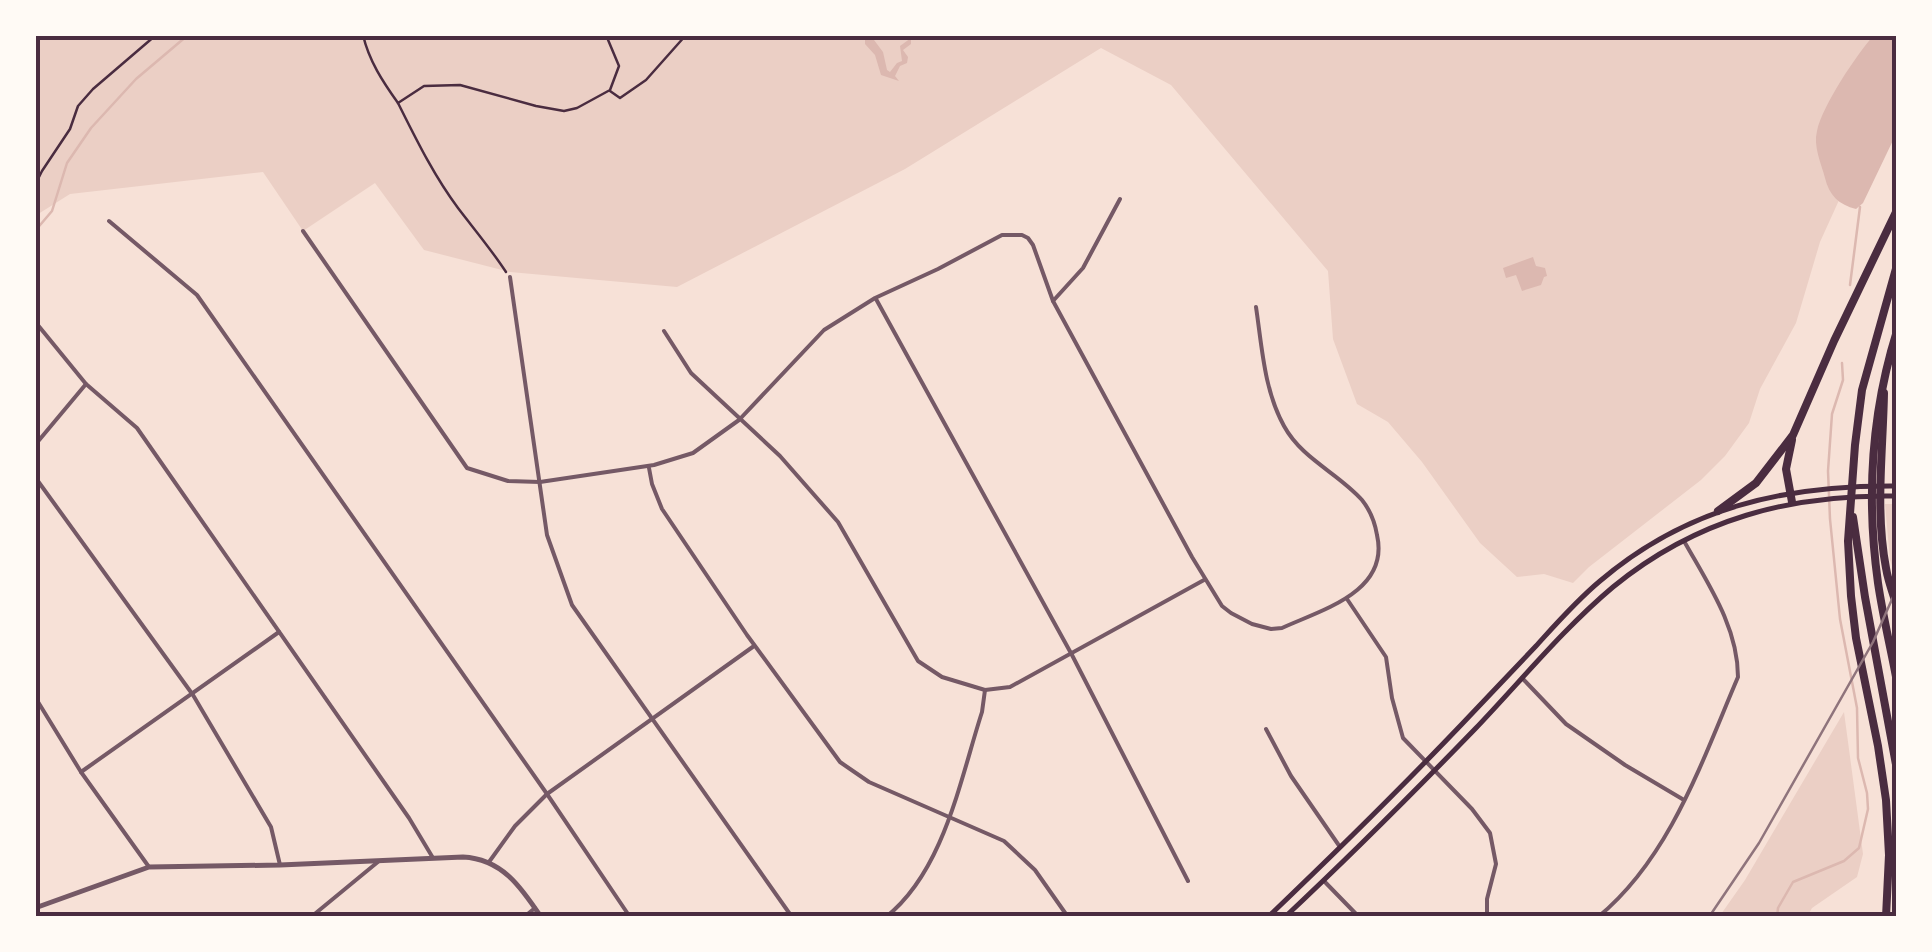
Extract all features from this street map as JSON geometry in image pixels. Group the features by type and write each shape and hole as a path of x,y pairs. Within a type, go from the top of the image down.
{"highway":[{"path":"1791,497 1786,469 1793,435 1897,210"},
{"path":"1886,917 1887,814 1850,596 1848,541 1862,390 1897,265"},
{"path":"1897,331 1884,374 1874,440 1872,509 1880,591 1897,682"},
{"path":"1884,374 1882,535 1886,569 1897,606"},
{"path":"1718,511 1756,483 1793,435"},
{"path":"1851,503 1897,770"}],"main road":[{"path":"1285,917 1434,772 1585,612 1649,561 1735,518 1807,490 1897,486"},
{"path":"1268,917 1425,763 1600,580 1662,537 1718,511 1791,497 1807,500 1897,496"}],"street":[{"path":"1053,301 1084,268 1120,199"},
{"path":"110,221 197,295 630,917"},
{"path":"303,231 468,468 508,481 540,482 649,466 693,453 739,420 824,330 875,298 1002,234 1028,238 1053,301 1222,606 1252,624 1282,628 1356,594 1369,578 1379,551 1375,526 1362,500 1308,457 1284,427 1266,375 1256,307"},
{"path":"510,277 547,536 572,605 792,917"},
{"path":"875,298 1072,655 1188,881"},
{"path":"37,324 86,384 138,428 434,858"},
{"path":"664,332 691,374 780,456 838,522 918,662 942,677 985,690 1010,687 1206,579"},
{"path":"35,445 86,384"},
{"path":"649,466 662,509 754,646 840,762 869,782 1004,840 1035,870 1068,917"},
{"path":"35,477 193,695 271,827 280,864"},
{"path":"1598,917 1640,876 1684,800 1738,677 1738,655 1731,627 1684,541"},
{"path":"1347,599 1386,657 1403,738 1490,833 1496,864 1486,900 1486,917"},
{"path":"81,772 279,632"},
{"path":"489,862 515,826 548,794 754,646"},
{"path":"1522,679 1566,724 1684,800"},
{"path":"886,917 900,906 928,868 950,818 985,690"},
{"path":"35,696 81,772 148,867"},
{"path":"1266,729 1301,792 1340,846"},
{"path":"35,908 148,867 472,857 508,874 541,917"},
{"path":"311,917 379,861"},
{"path":"1324,880 1358,917"},
{"path":"524,917 535,908"}],"path":[{"path":"35,185 70,129 78,106 93,88 156,35"},
{"path":"363,35 367,53 448,193 510,277"},
{"path":"398,104 424,86 460,85 536,106 564,111 577,108 610,90 619,66 606,35"},
{"path":"610,90 620,98 646,80 686,35"}],"shaded area":[{"path":"35,35 1895,35 1860,154 1820,242 1796,323 1760,389 1749,423 1701,480 1573,583 1544,574 1517,577 1480,543 1388,422 1357,404 1333,339 1328,271 1171,85 1101,48 905,169 677,287 510,272 424,250 375,183 303,231 263,172 70,194 35,216"},
{"path":"865,35 874,35 890,72 902,61 900,46 911,38 911,44 903,50 907,63 900,66 895,76 899,81 881,75 875,55 865,44"},
{"path":"1874,35 1897,35 1897,132 1863,203 1856,209 1840,202 1829,189 1816,137 1833,95"},
{"path":"1533,257 1536,266 1545,268 1547,276 1541,285 1522,291 1516,275 1506,278 1503,268"},
{"path":"1885,504 1897,504 1895,574 1890,560"},
{"path":"1844,712 1863,854 1857,877 1812,908 1807,917 1719,917 1745,880"}],"waterway":[{"path":"35,231 52,211 67,163 91,128 136,79 188,35"},
{"path":"1850,285 1860,207"},
{"path":"1777,917 1793,882 1844,861 1859,848 1868,809 1858,758 1857,708 1840,619 1830,519 1832,414 1843,380 1842,363"}],"railway":[{"path":"1709,917 1759,843 1873,642 1897,588"}]}
